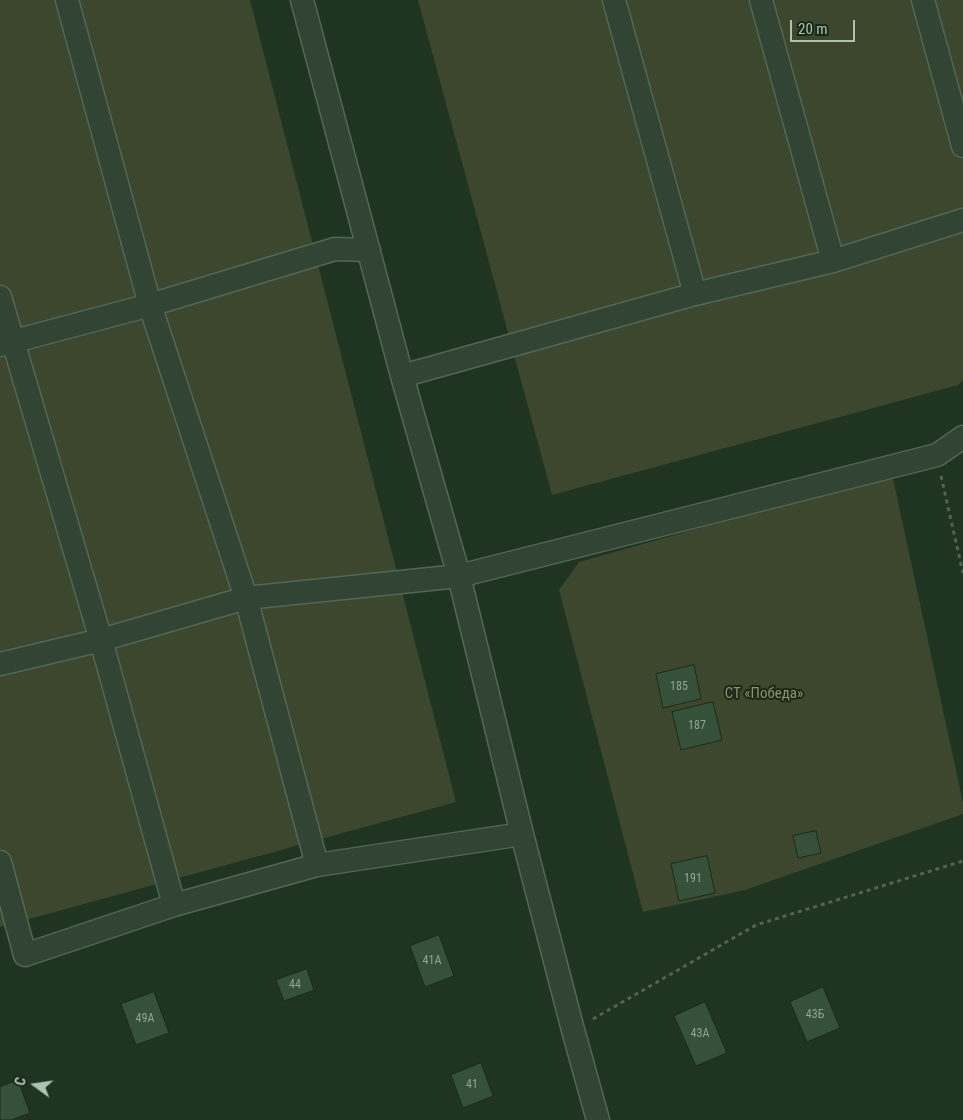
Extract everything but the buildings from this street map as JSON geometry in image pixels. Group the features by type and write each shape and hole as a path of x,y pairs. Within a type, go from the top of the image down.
{"street":[{"path":"67,0 150,304 246,598 317,865"},
{"path":"302,0 402,376 459,576 522,834 598,1120"},
{"path":"614,0 695,294"},
{"path":"761,0 833,261"},
{"path":"923,0 963,146"},
{"path":"402,376 695,294 833,261 963,220"},
{"path":"6,343 150,304 335,249 369,250"},
{"path":"0,297 6,343 101,640 174,905"},
{"path":"0,664 101,640 246,598 459,576 937,455 963,437"},
{"path":"0,862 25,955 174,905 317,865 522,834"}],"path":[{"path":"937,455 963,573"},
{"path":"573,1030 756,925 963,862"}],"green space":[{"path":"0,0 250,0 456,802 0,927"},
{"path":"418,0 963,0 963,380 958,385 552,495"},
{"name":"СТ «Победа»","path":"892,474 963,803 963,814 745,890 643,912 559,590 579,562"}]}
